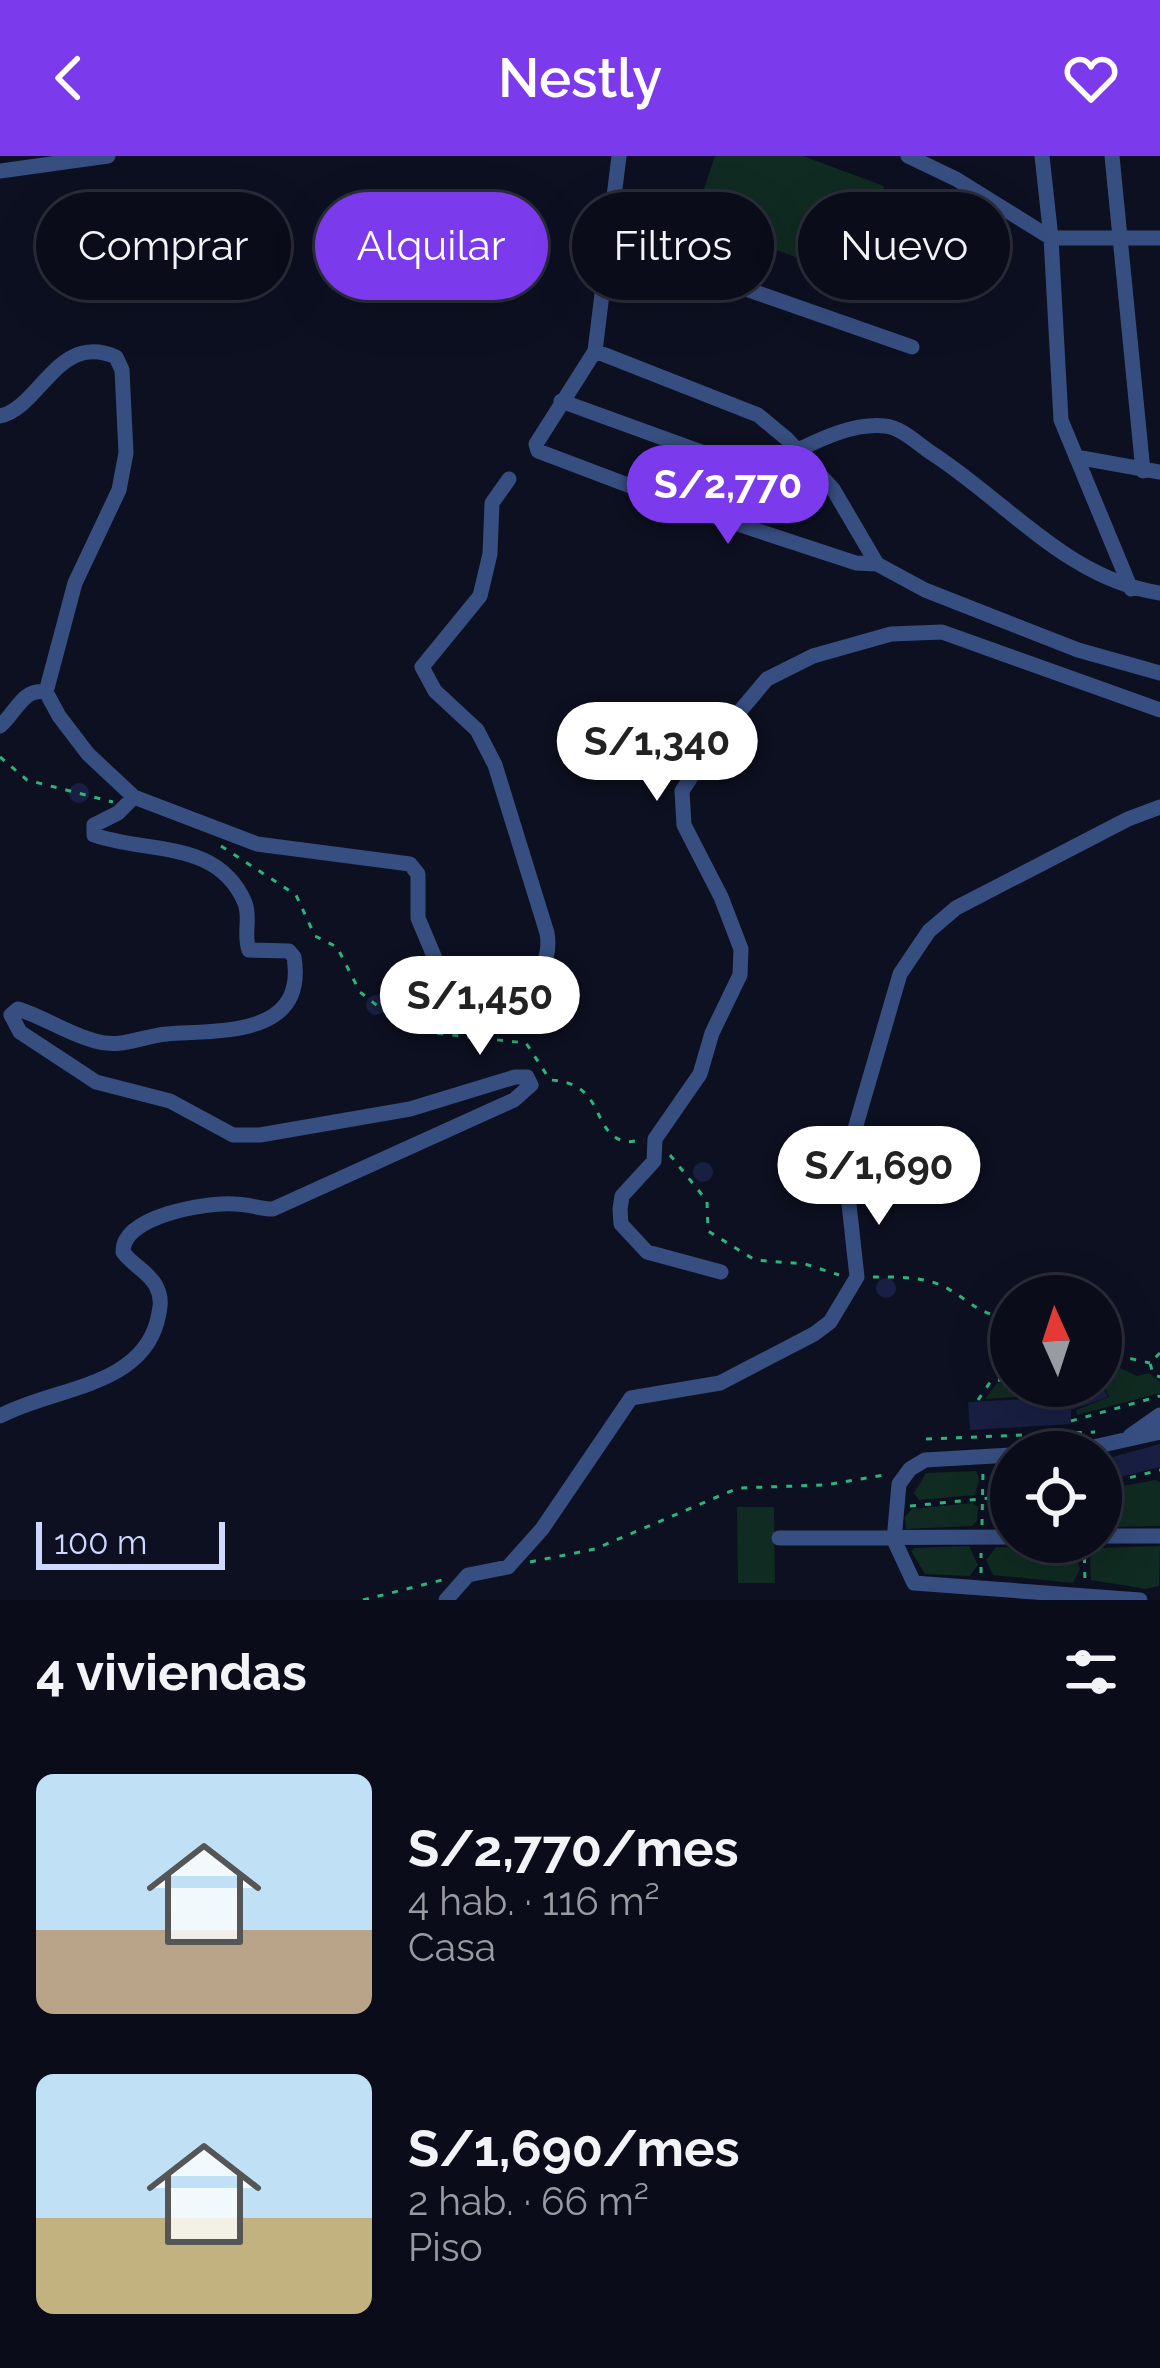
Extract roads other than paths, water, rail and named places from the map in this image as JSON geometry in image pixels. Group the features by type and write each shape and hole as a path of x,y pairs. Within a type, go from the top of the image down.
{"street":[{"path":"0,171 108,156"},
{"path":"615,192 619,156"},
{"path":"908,156 933,161 1051,238 1160,238"},
{"path":"1042,156 1061,420 1131,589"},
{"path":"1076,457 1152,472 1112,156"},
{"path":"774,298 912,346"},
{"path":"601,300 595,351 536,444 545,456 821,552 877,564 926,590 1078,650 1160,673"},
{"path":"0,416 20,407 49,372 93,350 116,357 122,370 126,453 119,490 75,583 46,692"},
{"path":"595,351 758,415 833,489 877,564"},
{"path":"561,400 762,474 785,475 825,437 865,426 890,426 961,472 1050,545 1131,589 1160,593"},
{"path":"0,726 25,696 46,692 78,741 129,802 257,844 410,864 418,874 418,918 439,968 448,1011 455,1015 488,1008 513,995 540,971 548,958 548,933 495,765 476,730 435,691 422,667 481,596 490,554 492,503 509,478"},
{"path":"721,1272 647,1252 621,1224 622,1196 654,1161 655,1139 700,1074 712,1033 740,975 741,949 684,825 682,791 713,742 767,680 814,656 892,634 942,632 1160,710"},
{"path":"0,1416 109,1376 135,1359 153,1336 161,1305 155,1284 123,1252 124,1238 134,1227 212,1205 273,1208 514,1100 531,1085 527,1077 515,1077 410,1109 260,1135 233,1135 170,1101 96,1082 20,1032 11,1015 18,1009 98,1042 126,1045 161,1034 249,1027 279,1013 295,986 294,957 289,951 249,950 244,900 222,868 175,848 94,836 94,824 129,802"},
{"path":"446,1600 468,1575 508,1567 542,1529 631,1399 720,1383 814,1334 840,1308 857,1277 847,1186 852,1139 900,974 929,931 956,908 1160,807"},
{"path":"1122,1441 1160,1415"},
{"path":"1122,1443 1160,1432"},
{"path":"990,1456 925,1460 899,1484 894,1540 914,1583 1140,1600"},
{"path":"1122,1536 1160,1536"},
{"path":"779,1538 990,1538"}]}
